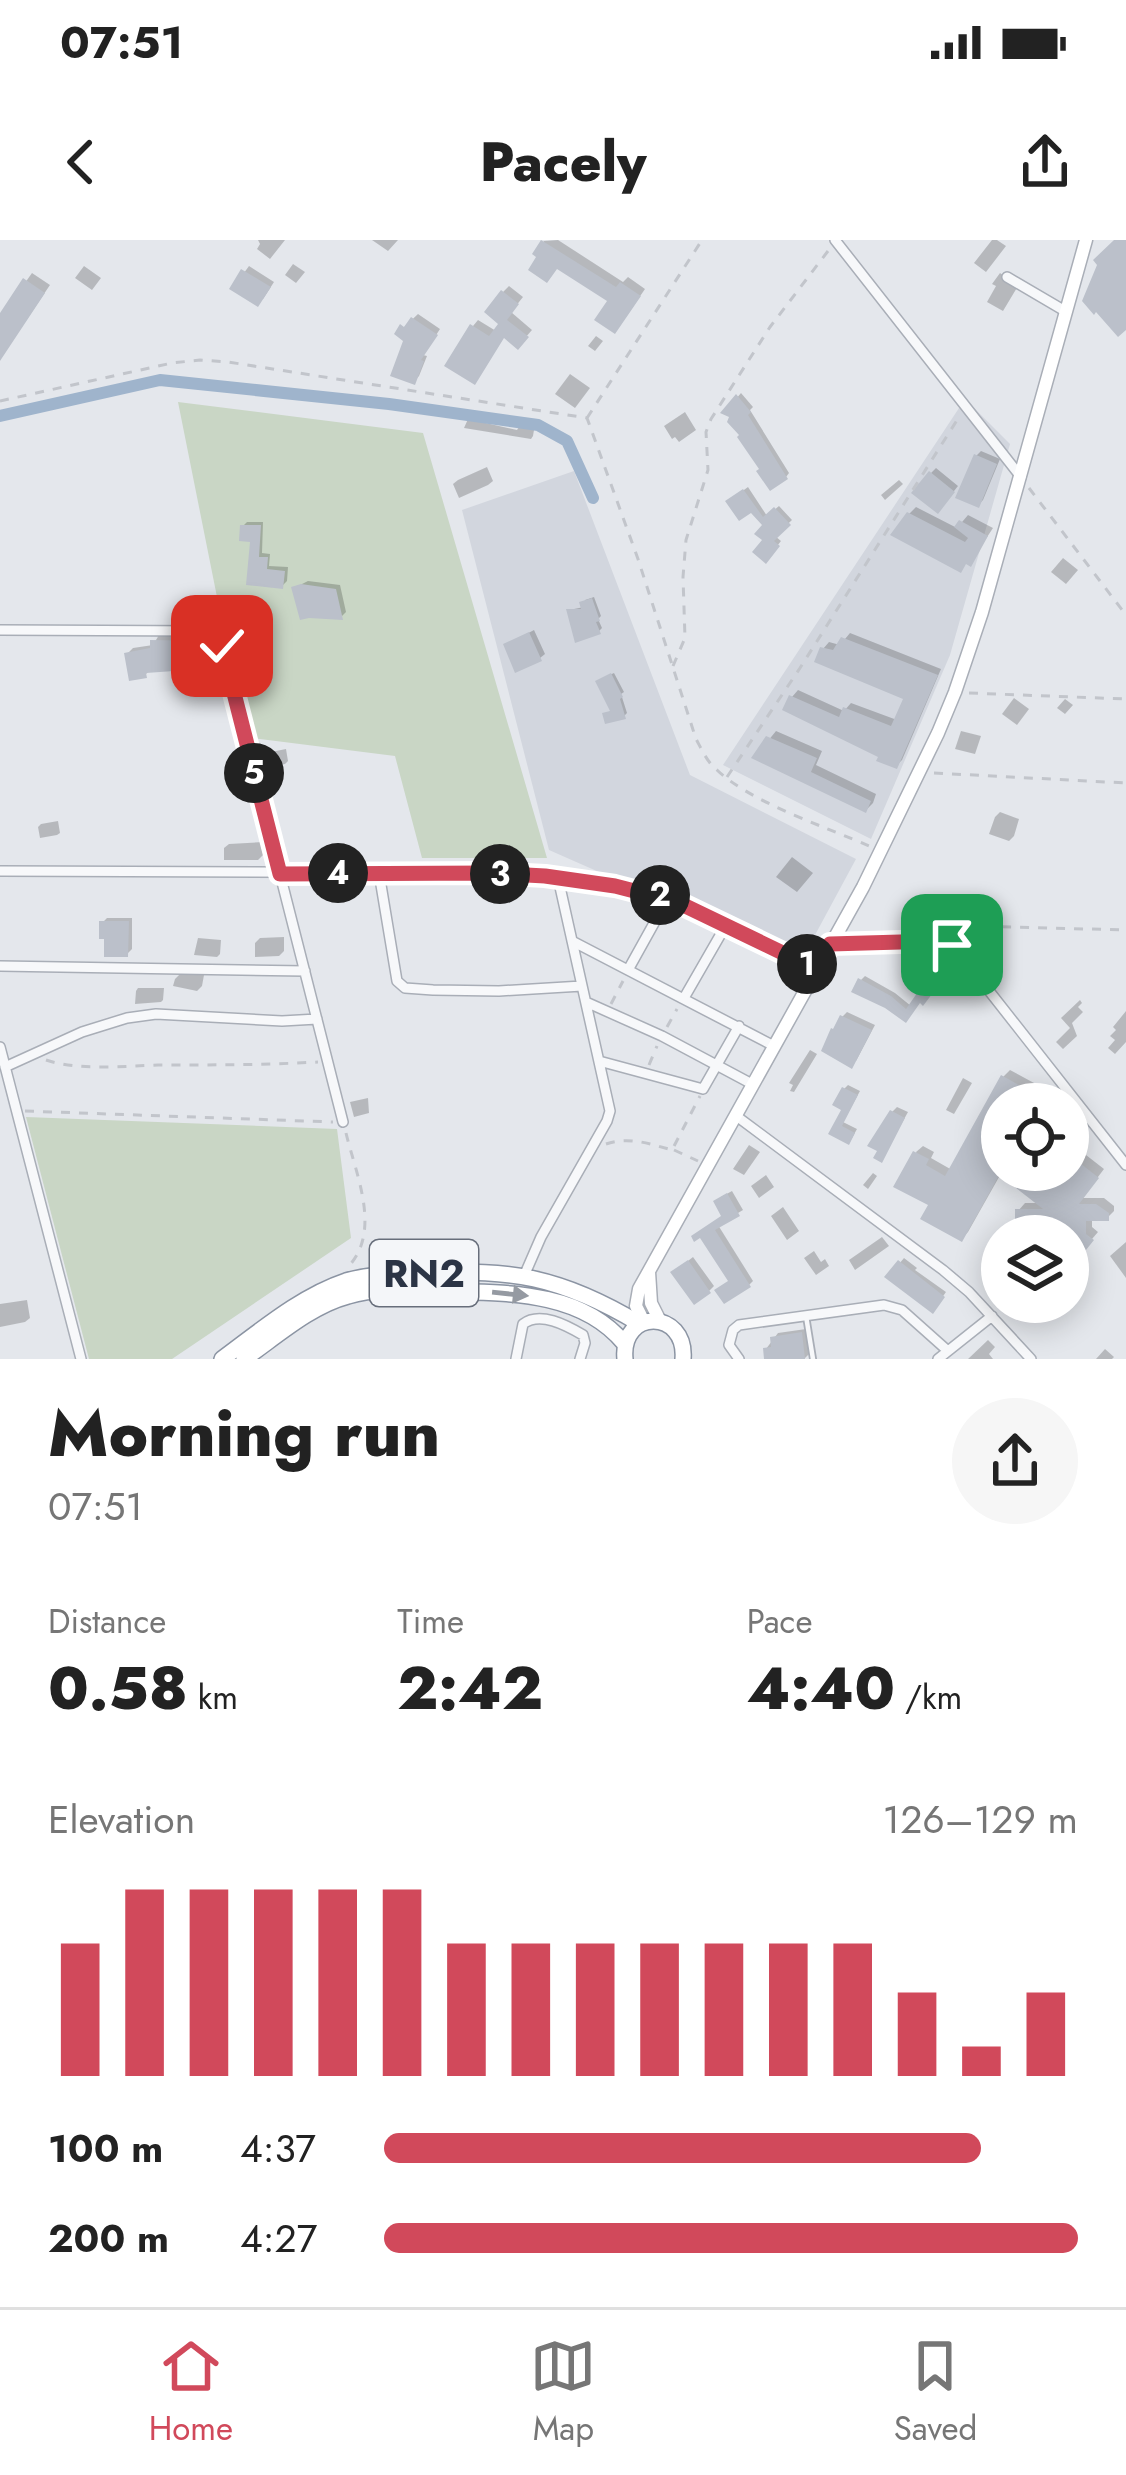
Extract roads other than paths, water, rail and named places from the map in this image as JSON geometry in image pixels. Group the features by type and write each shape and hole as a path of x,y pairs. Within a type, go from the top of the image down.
{"highway":[{"name":"RN2","path":"222,1359 320,1292 371,1276 494,1272 524,1276 577,1291 648,1323"},
{"name":"RN2","path":"244,1359 319,1309 345,1296 370,1291 503,1292 547,1299 599,1320 624,1351"},
{"name":"RN2","path":"624,1351 628,1336 648,1323"},
{"path":"648,1323 671,1326 680,1335 683,1359"}],"main road":[{"path":"648,1323 649,1271 882,851 956,692 1086,240"}],"street":[{"path":"836,240 1021,477"},
{"path":"1006,277 1065,311"},
{"path":"0,630 167,629 204,631 218,638 343,1122"},
{"path":"0,871 491,873 558,878 668,898 816,969"},
{"path":"379,873 401,986 499,991 582,986"},
{"path":"524,1276 610,1111 558,878"},
{"path":"628,970 668,898"},
{"path":"684,998 726,925"},
{"path":"572,941 773,1046"},
{"path":"830,944 946,943 960,951 1126,1165"},
{"path":"0,966 305,971"},
{"path":"586,1002 752,1084"},
{"path":"5,1067 104,1023 156,1014 317,1019"},
{"path":"599,1061 703,1089 739,1026"},
{"path":"0,1047 81,1359"},
{"path":"734,1115 928,1258 981,1305"},
{"path":"739,1359 729,1345 739,1325 884,1305 902,1310 943,1355 983,1323"},
{"path":"516,1359 523,1324 531,1318 583,1335 580,1359"},
{"path":"998,1323 1031,1359"}],"lane":[{"path":"806,1316 813,1359"}],"waterway":[{"path":"0,416 160,380 389,404 538,425 567,441 593,498"}]}
